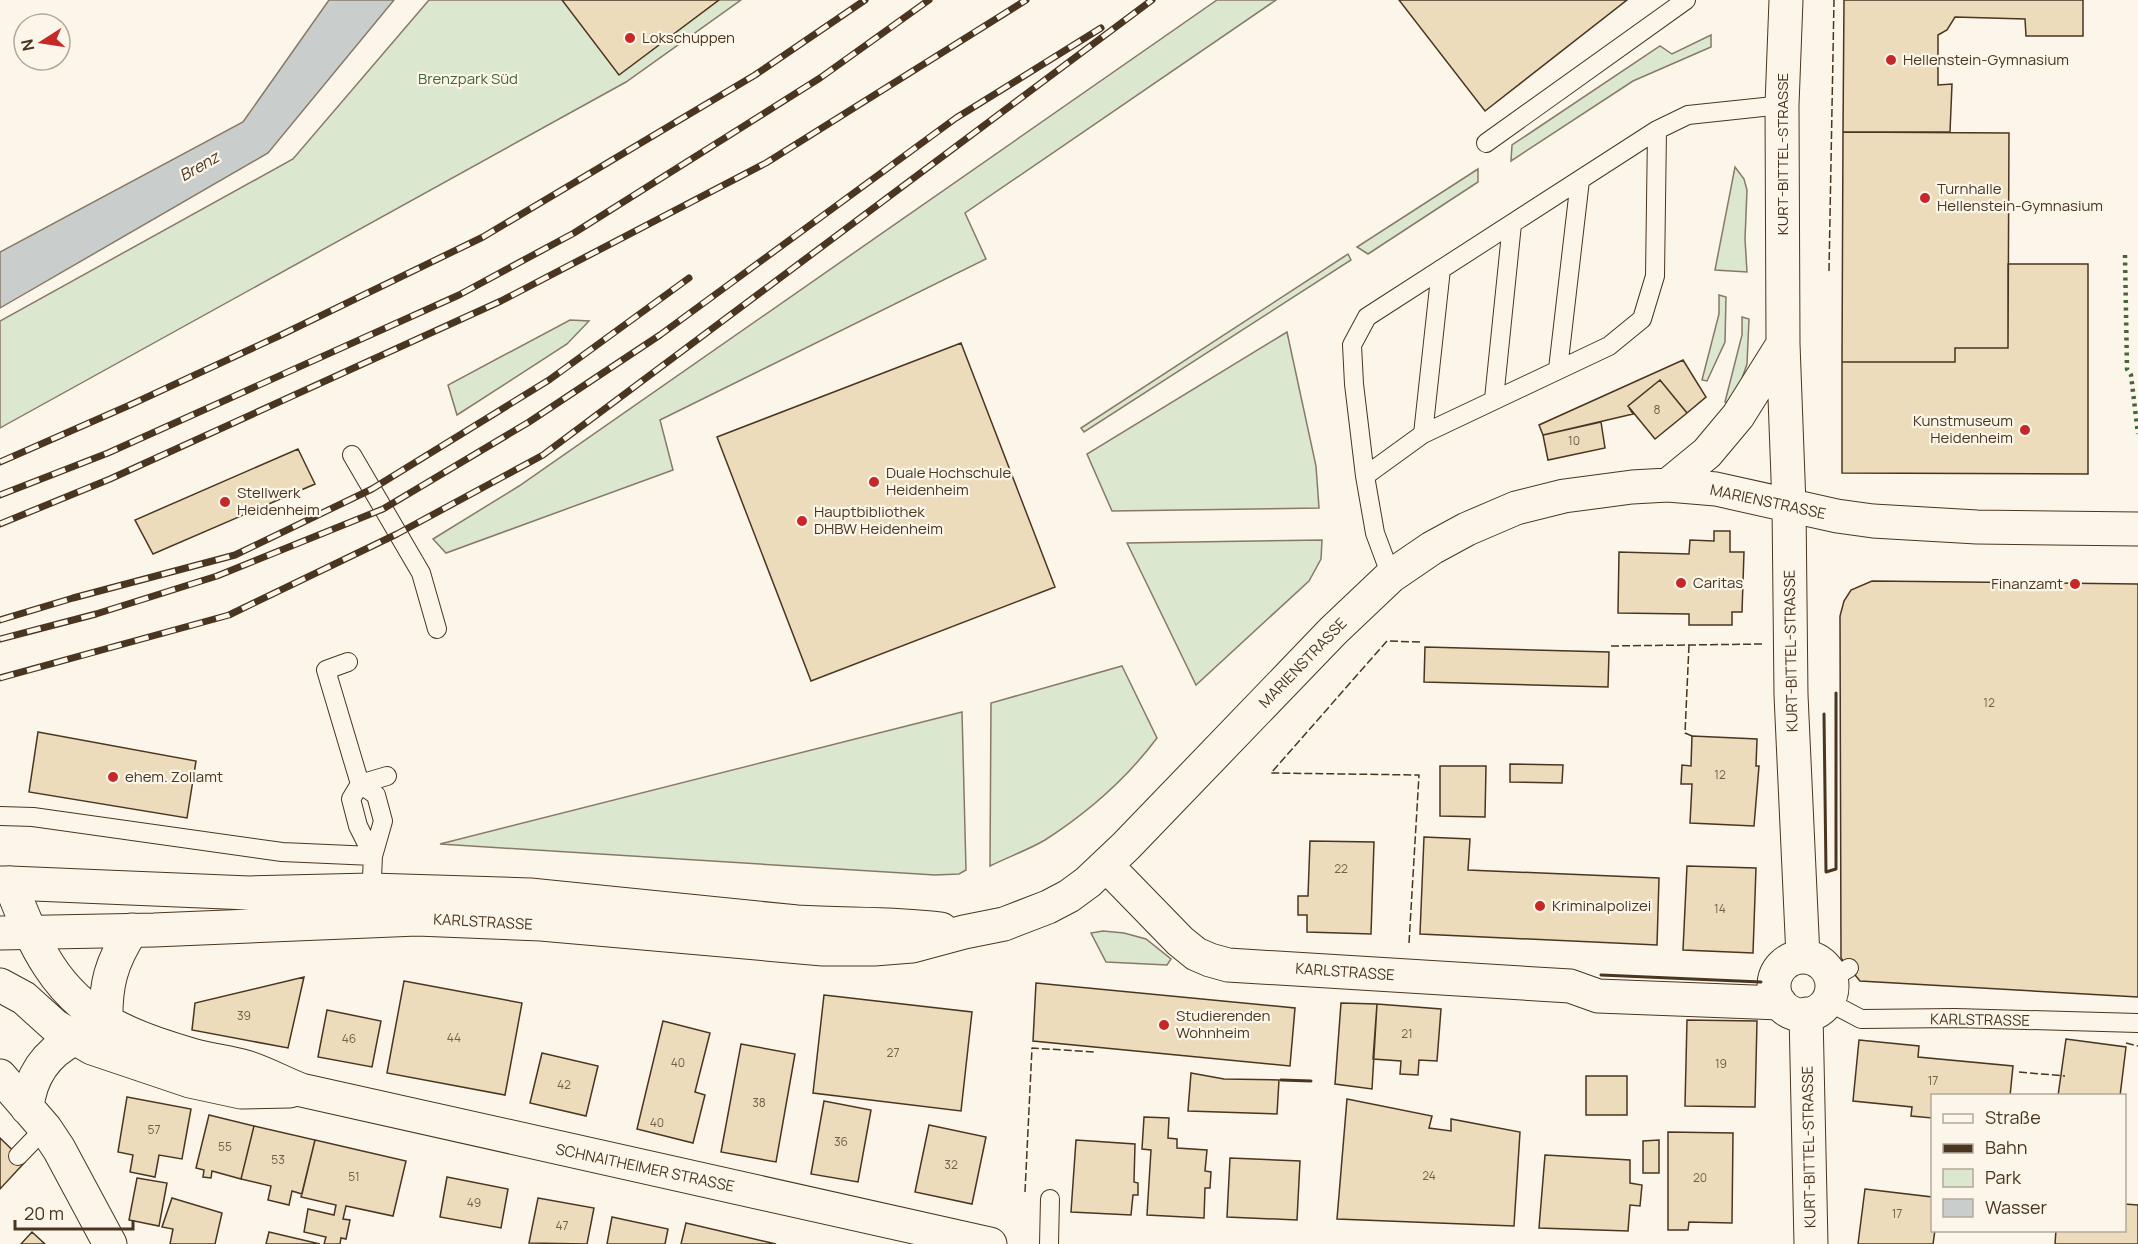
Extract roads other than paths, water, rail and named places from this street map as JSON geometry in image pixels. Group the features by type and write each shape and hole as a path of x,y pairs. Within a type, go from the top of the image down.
{"street":[{"name":"KURT-BITTEL-STRASSE","path":"1786,0 1782,105 1783,344 1789,506 1791,695 1803,957 1794,958 1780,968 1774,985 1775,995 1819,993 1811,1244"},
{"path":"1668,485 1707,453 1738,416 1783,344"},
{"name":"MARIENSTRASSE","path":"1106,866 1333,631 1392,576 1432,548 1516,508 1564,496 1668,485 1716,489 1837,516 1874,521 1977,527 2138,529"},
{"name":"KARLSTRASSE","path":"5,883 249,893 370,905 450,920 541,924 823,949 874,949 912,946 1004,924 1069,896 1106,866 1180,941 1197,954 1228,965 1570,986 1598,996 1819,993"},
{"name":"SCHNAITHEIMER STRASSE","path":"5,883 15,933 49,966 86,1008 106,1023 156,1044 246,1067 301,1090 990,1244"},
{"name":"KARLSTRASSE","path":"15,933 319,924 370,905"},
{"path":"106,1023 106,998 112,968 118,952 132,930"},
{"path":"1803,957 1822,964 1819,993"},
{"name":"SCHNAITHEIMER STRASSE","path":"0,985 24,998 55,1026 92,1048 190,1082 241,1092 301,1090"},
{"path":"36,1118 29,1091 39,1070 60,1046 74,1039"},
{"path":"0,1076 36,1118 75,1176 110,1244"}],"lane":[{"path":"1486,143 1686,0"},
{"path":"1392,576 1375,532 1365,476 1354,384 1352,345 1367,317 1657,130 1688,115 1782,105"},
{"path":"1365,476 1423,434 1609,346 1642,319 1655,276 1657,130"},
{"path":"1558,369 1580,180"},
{"path":"1494,399 1512,224"},
{"path":"1423,434 1441,268"},
{"path":"352,455 420,573 437,629"},
{"path":"348,662 326,670 360,784 376,795 383,821 373,856 370,905"},
{"path":"373,856 358,826 351,799 360,784 387,776"},
{"path":"0,816 33,817 282,852 373,856"},
{"name":"KARLSTRASSE","path":"1819,993 1861,1019 1955,1018 2138,1023"},
{"path":"18,1156 36,1118"},
{"path":"1049,1244 1050,1199"}],"water":[{"name":"Brenz","path":"329,0 394,0 268,153 0,308 0,252 243,122"}],"railway":[{"path":"0,462 281,335 483,237 755,75 865,0"},
{"path":"0,495 108,453 459,295 574,233 820,78 929,0"},
{"path":"0,524 110,479 501,301 766,163 1026,0"},
{"path":"0,678 229,615 397,534 543,455 1152,0"},
{"path":"0,639 96,614 217,576 383,509 529,422 660,335 956,118 1101,28"},
{"path":"0,620 235,555 372,489 549,380 689,278"}],"place":[{"name":"Lokschuppen","path":"630,38"},
{"name":"Hellenstein-Gymnasium","path":"1891,60"},
{"name":"Turnhalle Hellenstein-Gymnasium","path":"1925,198"},
{"name":"Kunstmuseum Heidenheim","path":"2025,430"},
{"name":"Duale Hochschule Heidenheim","path":"874,482"},
{"name":"Stellwerk Heidenheim","path":"225,502"},
{"name":"Hauptbibliothek DHBW Heidenheim","path":"802,521"},
{"name":"Caritas","path":"1681,583"},
{"name":"Finanzamt","path":"2075,584"},
{"name":"ehem. Zollamt","path":"113,777"},
{"name":"Kriminalpolizei","path":"1540,906"},
{"name":"Studierenden Wohnheim","path":"1164,1025"}],"park label":[{"name":"Brenzpark Süd","path":"468,79"}]}
